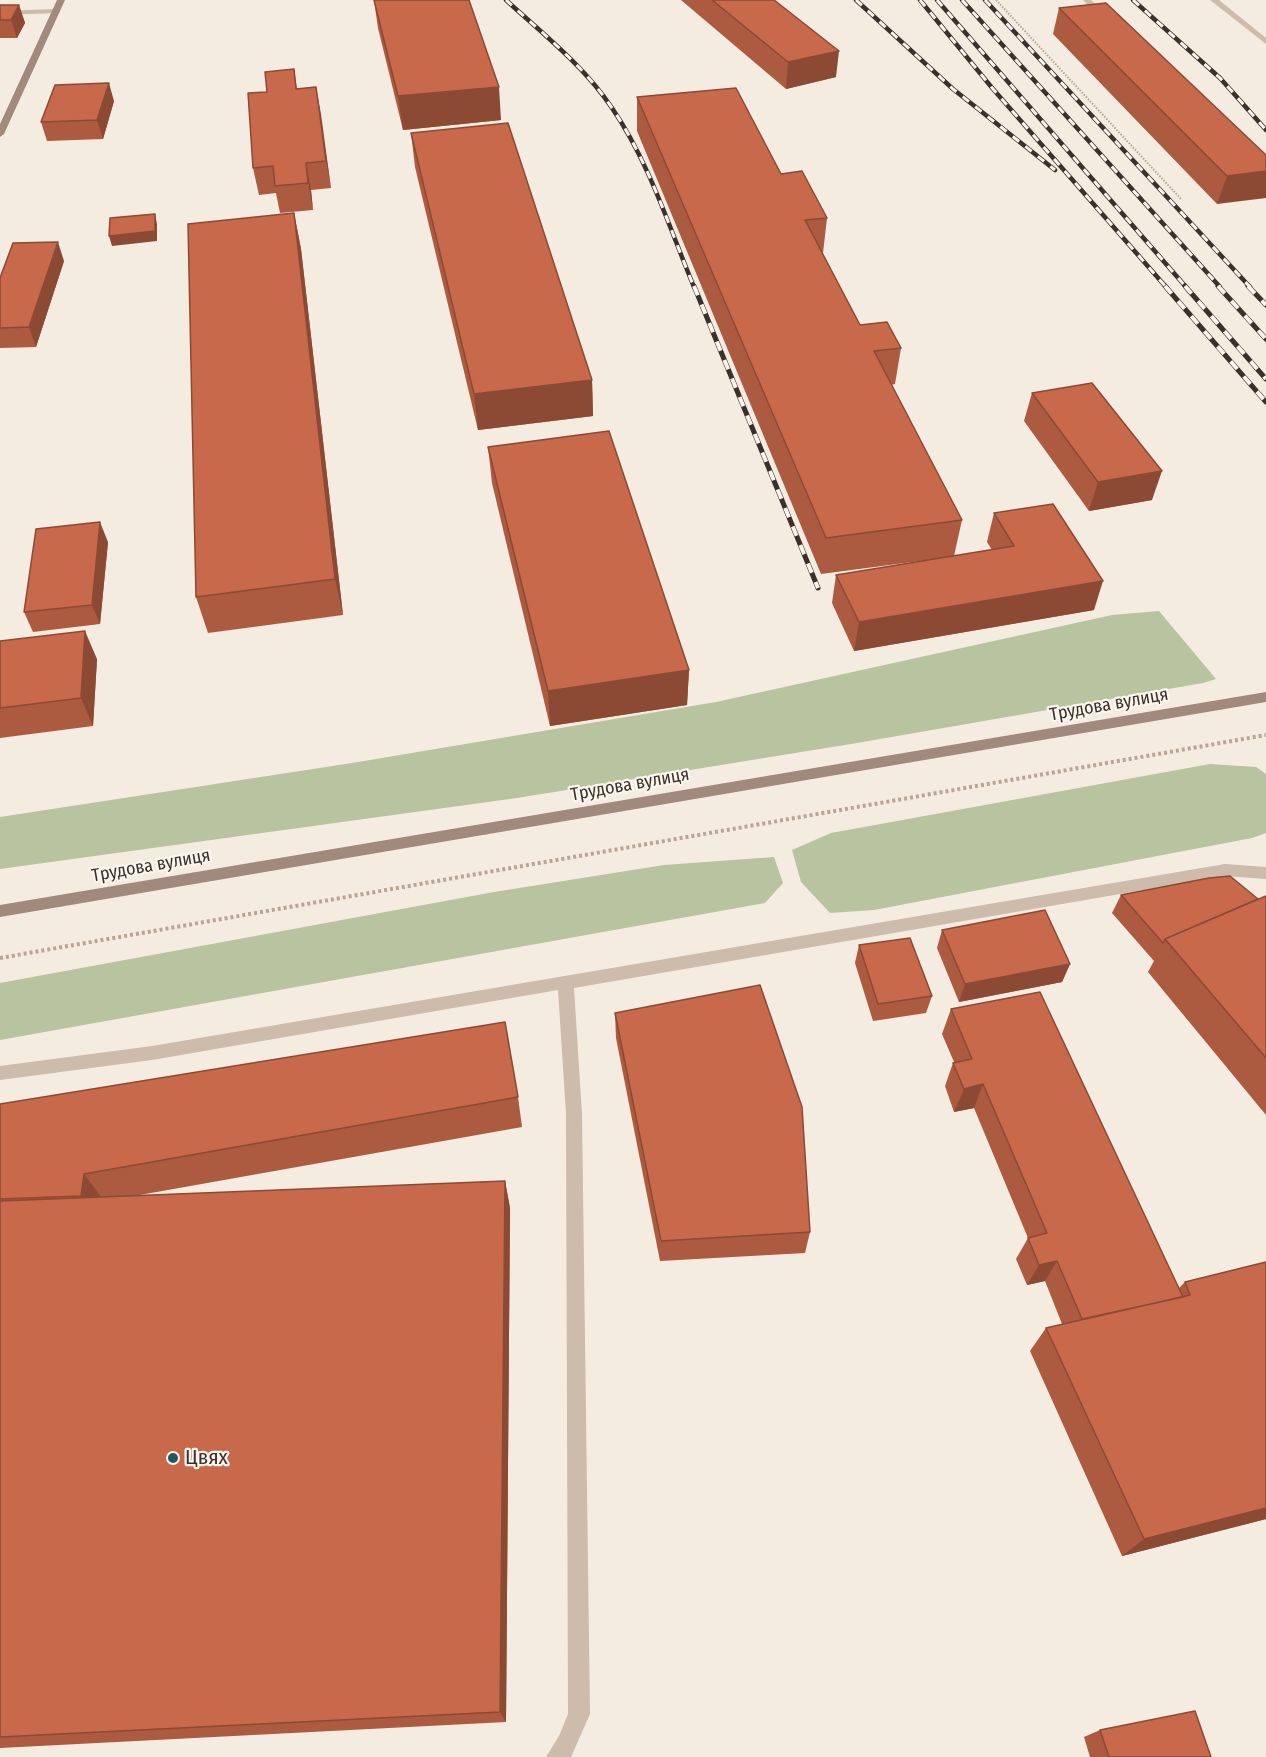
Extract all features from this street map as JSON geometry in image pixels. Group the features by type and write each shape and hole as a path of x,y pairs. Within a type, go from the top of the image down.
{"main road":[{"path":"0,134 61,0"},
{"name":"Трудова вулиця","path":"0,911 1266,697"}],"street":[{"path":"1087,0 1112,25"},
{"path":"1214,0 1266,42"},
{"path":"0,13 56,11"},
{"path":"0,1073 152,1053 1225,870 1266,873"},
{"path":"557,1757 567,1744 579,1714 574,1114 566,984"}],"path":[{"path":"996,0 1181,199"},
{"path":"0,958 1266,735"}],"green space":[{"path":"1159,611 1216,679 857,743 517,798 0,869 0,817 352,763 716,702 1112,615"},
{"path":"1210,764 1256,767 1266,774 1266,833 1252,838 874,910 830,913 801,882 792,850 831,833"},
{"path":"774,857 783,883 765,903 0,1040 0,983 494,892 664,865"}],"building":[{"path":"374,0 469,0 499,87 398,96"},
{"path":"712,0 774,0 839,51 788,62"},
{"path":"1106,3 1266,155 1266,171 1227,176 1059,8"},
{"path":"0,5 19,5 11,20 0,20"},
{"path":"294,69 296,89 316,87 326,161 306,163 308,183 275,186 273,166 253,168 248,93 267,92 265,72"},
{"path":"109,83 97,120 41,122 55,85"},
{"path":"736,88 781,174 802,171 827,218 805,220 860,325 887,322 901,348 874,351 962,520 826,538 637,97"},
{"path":"508,123 592,380 474,394 411,133"},
{"path":"294,213 335,579 196,597 188,224"},
{"path":"155,214 155,231 109,236 110,218"},
{"path":"58,242 29,327 0,328 0,278 13,243"},
{"path":"1092,383 1162,471 1098,482 1032,393"},
{"path":"609,431 689,670 548,691 488,447"},
{"path":"1053,504 1103,581 859,622 836,575 1014,546 994,513"},
{"path":"100,522 92,605 24,612 36,529"},
{"path":"85,631 81,698 0,708 0,641"},
{"path":"1230,876 1258,899 1165,939 1163,943 1121,895 1209,878"},
{"path":"1266,896 1266,1058 1165,939"},
{"path":"1045,910 1070,964 965,984 942,930"},
{"path":"910,938 932,996 878,1004 859,945"},
{"path":"760,985 802,1107 810,1232 661,1241 615,1013"},
{"path":"1040,992 1183,1297 1082,1319 1057,1261 1039,1265 1028,1238 1047,1233 983,1084 964,1089 953,1063 972,1059 951,1009"},
{"path":"505,1022 518,1097 84,1174 81,1196 0,1199 0,1104"},
{"path":"505,1181 500,1712 0,1737 0,1201"},
{"path":"1266,1262 1266,1508 1144,1539 1046,1328 1190,1295 1185,1282"},
{"path":"1195,1711 1211,1757 1109,1757 1100,1730"}],"railway":[{"path":"506,0 576,64 612,108 648,173 694,287"},
{"path":"856,0 953,89 1055,170"},
{"path":"920,0 993,89 1166,287"},
{"path":"937,0 1186,287"},
{"path":"962,0 1220,287"},
{"path":"985,0 1250,287"},
{"path":"1133,0 1220,78 1266,130"},
{"path":"694,286 818,588"},
{"path":"1165,286 1266,402"},
{"path":"1185,286 1266,379"},
{"path":"1218,286 1266,339"},
{"path":"1248,286 1266,305"}],"place":[{"name":"Цвях","path":"173,1458"}]}
